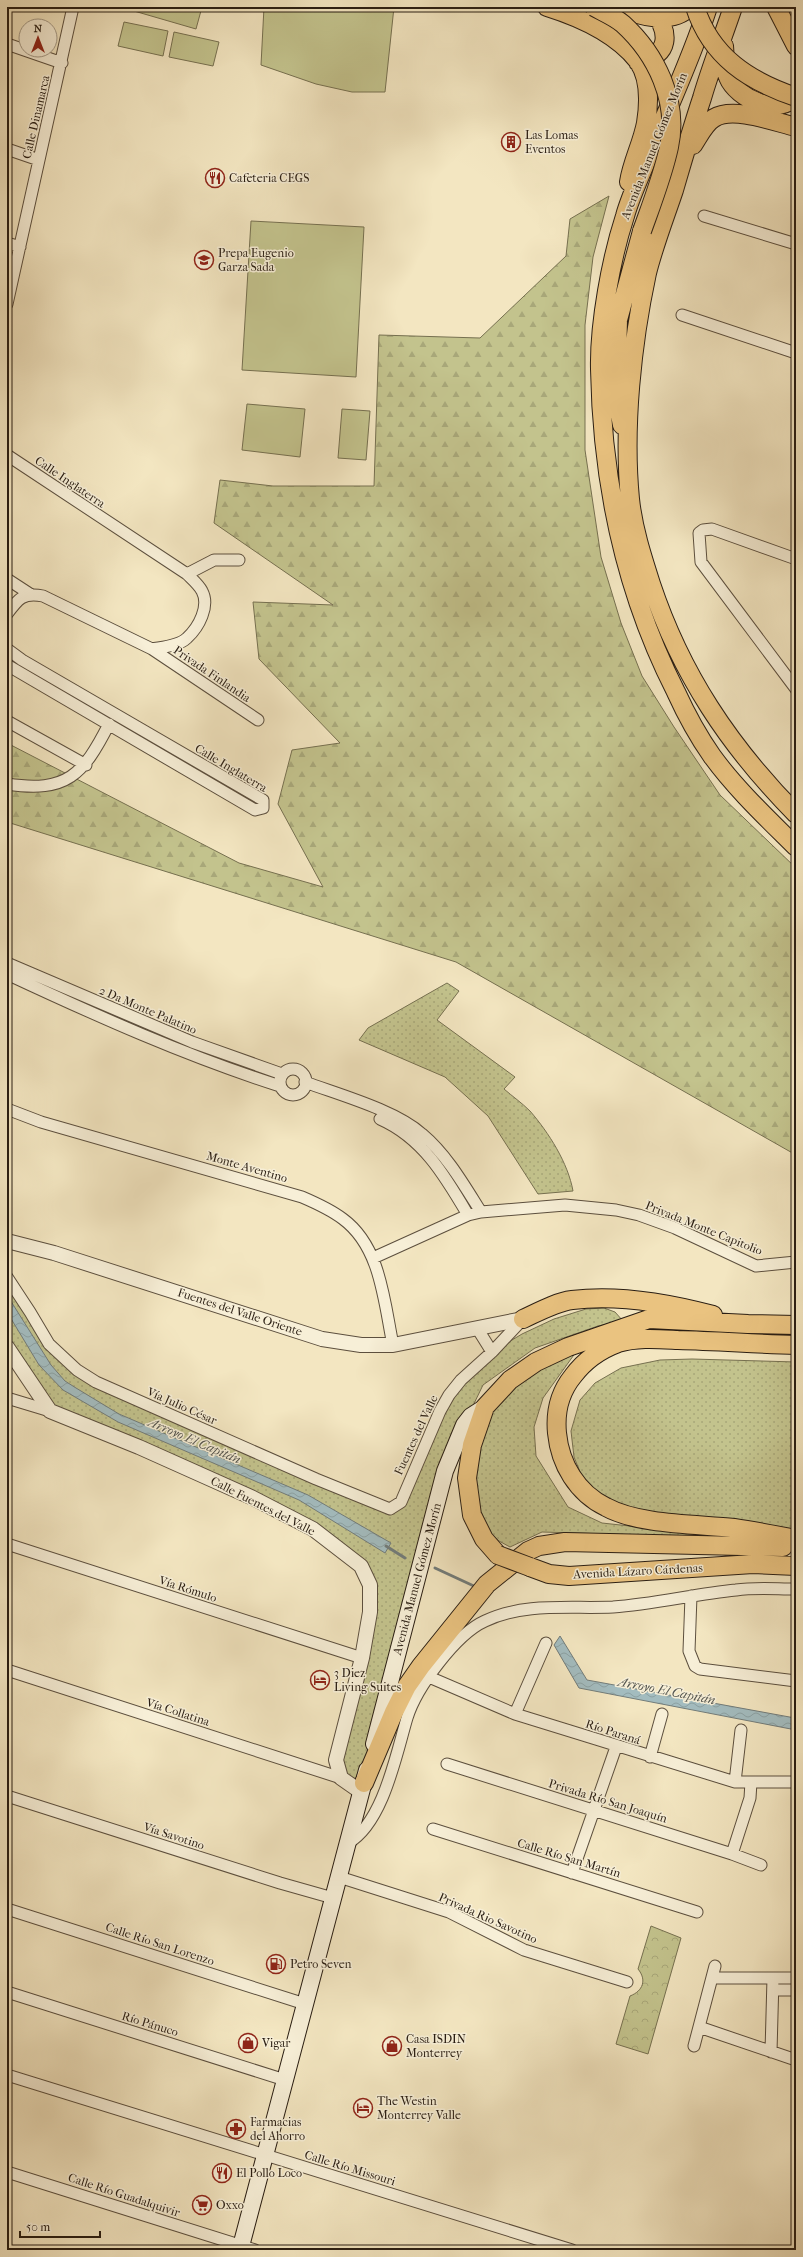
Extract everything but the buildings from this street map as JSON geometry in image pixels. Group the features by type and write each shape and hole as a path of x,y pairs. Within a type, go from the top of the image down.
{"highway":[{"path":"547,7 569,14 598,28 622,45 638,62 645,80 648,100 646,125 631,166 625,215"},
{"path":"594,7 622,23 647,50 661,76 672,116 670,146 642,231 618,320 616,393 629,461"},
{"path":"620,7 642,16 657,16 697,10 707,32 718,48 737,68 768,87 796,96"},
{"path":"776,7 796,46"},
{"name":"Avenida Manuel Gómez Morín","path":"697,10 625,215 608,291 602,327 600,368 609,473 616,520 626,564 638,605 659,660 686,713 712,755 748,798 796,847"},
{"path":"638,62 656,56 662,50 657,16"},
{"path":"728,23 727,76 732,86 769,107 796,114"},
{"path":"728,23 702,97 648,271 640,311 630,409 630,500 640,552 659,607 679,656 701,695 734,745 769,786 796,814"},
{"path":"769,107 784,104 796,96"},
{"path":"683,161 706,126 713,118 723,114 754,117 796,127"},
{"path":"523,1319 571,1300 625,1299 681,1306 748,1324"},
{"name":"Avenida Manuel Gómez Morín","path":"485,1407 510,1380 536,1362 568,1347 649,1319 794,1325"},
{"path":"796,1346 667,1339 643,1339 620,1343 599,1351 584,1361 567,1383 557,1411 557,1432 560,1450 573,1479 582,1491 606,1508 637,1518 735,1528 796,1539"},
{"name":"Avenida Lázaro Cárdenas","path":"485,1407 472,1444 467,1478 472,1515 484,1539 498,1555 550,1574 576,1576 753,1564 796,1566"},
{"path":"362,1787 394,1712 421,1666 487,1584 528,1551 539,1546 565,1542 736,1544 796,1548"}],"main road":[{"name":"Avenida Manuel Gómez Morín","path":"245,2248 265,2156 445,1471 464,1425 471,1416 485,1407"}],"street":[{"name":"Calle Dinamarca","path":"7,304 62,63 73,7"},
{"path":"7,44 62,63"},
{"path":"7,149 39,160"},
{"path":"704,216 796,244"},
{"path":"7,243 20,247"},
{"path":"682,315 796,353"},
{"name":"Calle Inglaterra","path":"7,455 187,574 202,590 205,600 204,612 187,638 170,646 152,649"},
{"path":"796,559 712,529 703,530 699,533 701,562 796,689"},
{"path":"187,574 214,560 239,560"},
{"path":"7,580 30,594 43,596 152,649"},
{"path":"7,614 16,601 30,594"},
{"name":"Calle Inglaterra","path":"7,649 22,660 263,800 264,808 256,811 7,665"},
{"name":"Privada Finlandia","path":"152,649 258,720"},
{"path":"7,721 86,766"},
{"path":"7,784 41,786 58,784 71,778 86,766 94,754 109,724"},
{"name":"2 Da Monte Palatino","path":"7,962 192,1042 282,1074"},
{"name":"2 Da Monte Palatino","path":"7,974 108,1021 187,1054 280,1086"},
{"path":"289,1070 297,1070 303,1075 304,1086 296,1094 288,1094 280,1086 282,1074 289,1070"},
{"path":"304,1086 353,1099 401,1120 422,1134 442,1155 481,1212"},
{"path":"304,1086 393,1125 415,1140 446,1178 468,1215"},
{"name":"Monte Aventino","path":"7,1109 40,1122 302,1197 344,1219 355,1230 373,1258 393,1345"},
{"name":"Privada Monte Capitolio","path":"373,1258 468,1215 481,1212 565,1205 616,1210 639,1215 674,1228 756,1266 796,1262"},
{"name":"Fuentes del Valle Oriente","path":"7,1241 54,1253 322,1339 361,1345 393,1345 523,1319"},
{"name":"Vía Julio César","path":"7,1277 30,1312 48,1344 77,1370 96,1382 386,1508"},
{"name":"Fuentes del Valle","path":"386,1508 394,1508 401,1502 440,1410 449,1395 461,1380 492,1352 523,1319"},
{"path":"477,1328 492,1352"},
{"path":"7,1347 50,1411"},
{"path":"7,1398 50,1411"},
{"name":"Calle Fuentes del Valle","path":"50,1411 139,1447 253,1498 313,1529 353,1559 366,1573 370,1585 370,1612 362,1658 336,1760 341,1778"},
{"name":"Vía Rómulo","path":"7,1544 362,1658"},
{"path":"348,1843 364,1830 390,1781 408,1716 429,1677 460,1641 484,1621 501,1614 517,1610 614,1606 738,1589 796,1589"},
{"path":"690,1596 689,1651 694,1666 700,1669 796,1681"},
{"path":"515,1714 546,1643"},
{"name":"Vía Collatina","path":"7,1670 341,1778"},
{"name":"Río Paraná","path":"429,1677 515,1714 616,1747 735,1782 796,1782"},
{"path":"650,1757 662,1714"},
{"path":"735,1782 741,1730"},
{"path":"572,1873 616,1747"},
{"name":"Privada Río San Joaquín","path":"447,1764 732,1854 761,1865"},
{"path":"341,1778 362,1787"},
{"path":"732,1854 750,1798 751,1782"},
{"name":"Vía Savotino","path":"7,1796 280,1883 333,1898"},
{"name":"Calle Río San Martín","path":"433,1829 697,1912"},
{"name":"Privada Rio Savotino","path":"338,1877 449,1912 524,1950 627,1982"},
{"name":"Calle Río San Lorenzo","path":"7,1909 305,2004"},
{"path":"694,2046 715,1966"},
{"path":"712,1978 796,1978"},
{"path":"771,2052 773,1978"},
{"path":"773,1990 796,1990"},
{"name":"Río Pánuco","path":"7,1992 285,2080"},
{"path":"699,2027 796,2060"},
{"name":"Calle Río Missouri","path":"7,2075 572,2250"},
{"name":"Calle Río Guadalquivir","path":"7,2172 245,2248"}],"green space":[{"path":"135,7 202,7 196,29 134,11"},
{"path":"264,7 394,7 385,92 352,92 316,84 261,65"},
{"path":"124,22 168,31 163,56 118,46"},
{"path":"174,32 219,42 213,66 169,57"},
{"path":"609,196 593,257 585,325 585,450 601,557 621,623 642,676 720,795 796,868 796,1155 456,962 7,822 7,743 239,863 323,887 278,804 292,750 340,743 259,659 253,602 333,605 214,523 220,480 273,486 374,486 379,335 480,338 566,256 570,219"},
{"path":"251,221 364,227 356,377 242,370"},
{"path":"247,404 305,409 300,457 242,450"},
{"path":"342,409 370,411 366,460 338,458"},
{"path":"447,983 459,991 437,1020 515,1077 504,1089 530,1111 551,1139 567,1170 573,1191 538,1194 488,1116 445,1077 359,1040 368,1028"},
{"path":"7,1277 38,1327 77,1370 386,1509 401,1502 440,1411 492,1352 522,1334 554,1319 586,1309 604,1308 615,1312 623,1321 598,1326 535,1348 483,1385 453,1447 361,1792 341,1778 336,1760 370,1612 361,1566 313,1529 50,1411 7,1347"},
{"path":"576,1352 543,1398 534,1427 536,1456 568,1507 602,1523 740,1538 542,1532 510,1547 499,1541 480,1523 474,1497 482,1421 517,1378"},
{"path":"692,1359 796,1362 796,1540 624,1515 585,1484 574,1457 571,1431 580,1400 595,1383 621,1368 660,1360"},
{"path":"651,1926 681,1938 648,2054 616,2044 630,1996 638,1991 642,1985 643,1981 641,1973 638,1969"}],"water":[{"path":"7,1295 51,1365 65,1381 119,1414 308,1495 391,1543 385,1553 299,1500 118,1422 63,1390 39,1365 7,1312"},
{"path":"560,1636 587,1680 795,1718 796,1730 579,1688 554,1645"}],"waterway":[{"name":"Arroyo El Capitán","path":"386,1546 405,1558"},
{"name":"Arroyo El Capitán","path":"435,1568 476,1587"}],"place":[{"name":"Las Lomas Eventos","path":"511,142"},
{"name":"Cafeteria CEGS","path":"215,178"},
{"name":"Prepa Eugenio Garza Sada","path":"204,260"},
{"name":"3 Diez Living Suites","path":"320,1680"},
{"name":"Petro Seven","path":"276,1964"},
{"name":"Vigar","path":"248,2043"},
{"name":"Casa ISDIN Monterrey","path":"392,2046"},
{"name":"The Westin Monterrey Valle","path":"363,2108"},
{"name":"Farmacias del Ahorro","path":"236,2129"},
{"name":"El Pollo Loco","path":"222,2173"},
{"name":"Oxxo","path":"202,2205"}]}
